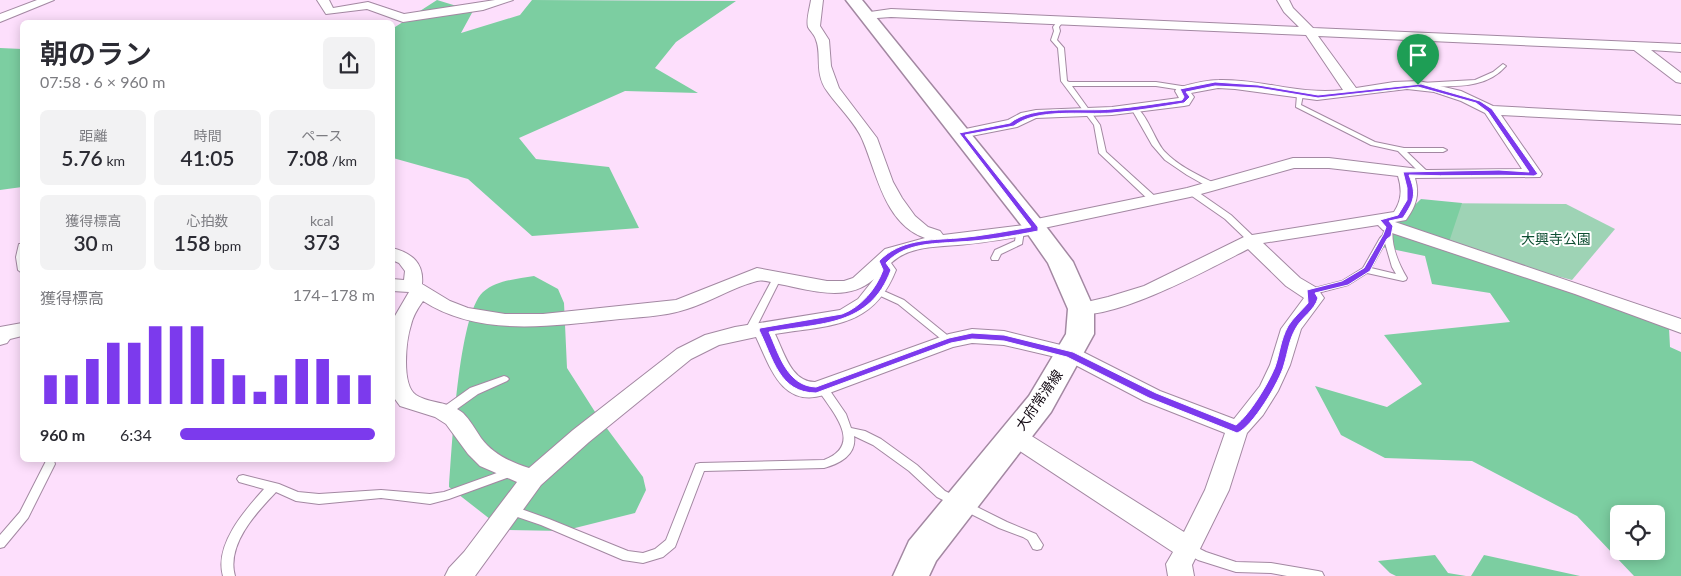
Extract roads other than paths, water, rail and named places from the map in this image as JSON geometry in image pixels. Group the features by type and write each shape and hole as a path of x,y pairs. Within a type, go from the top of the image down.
{"main road":[{"name":"大府常滑線","path":"861,8 961,134 1030,228 1060,262 1081,309 1080,334 1040,404 922,552 911,576"}],"street":[{"path":"0,18 48,0"},
{"path":"323,0 330,12 368,6 403,18 456,11 508,0"},
{"path":"818,0 814,26 823,40 824,66 832,89 870,138 885,182 894,199 910,220 922,231 934,235 937,240"},
{"path":"1283,0 1288,10 1308,31 1350,92"},
{"path":"861,8 891,13 1681,48"},
{"path":"1637,46 1681,78"},
{"path":"395,285 416,288 443,305 464,314 506,320 543,320 658,309 680,304 757,274 827,286 846,287 860,282 892,253 902,248 937,240 958,240 1030,228 1155,201 1292,163 1329,163 1427,175 1499,172 1534,174 1490,110 1478,102 1418,85 1318,96 1300,95 1234,84 1215,84 1182,90 1187,97 1184,102 1086,113 1036,114 1017,120 1012,124 961,134"},
{"path":"1490,110 1681,120"},
{"path":"1387,228 1407,208 1410,200 1410,188 1405,173"},
{"path":"1081,309 1111,303 1151,290 1251,240 1387,228 1582,290 1681,326"},
{"path":"1181,576 1179,564 1206,516 1233,447 1237,429 1247,422 1273,378 1280,365 1282,348 1292,326 1312,303 1314,298 1310,292 1293,282 1251,240"},
{"path":"395,254 405,259 414,271 416,288 396,342 398,381 405,398 418,405 446,411 457,420 478,450 489,461 511,472 533,478"},
{"path":"458,576 473,560 533,478 581,436 684,354 712,340 844,316 855,312 876,291 887,270 882,263"},
{"path":"756,331 787,380 806,390 822,388 949,341 972,336 1004,338 1070,354 1152,396 1237,429"},
{"path":"1014,436 1140,519 1188,548"}],"lane":[{"path":"1061,20 1056,26 1057,32 1054,40 1061,48 1064,81 1086,113 1097,125 1103,153 1155,201"},
{"path":"1418,85 1474,81 1490,77 1503,66"},
{"path":"1067,84 1156,84 1188,88"},
{"path":"1300,95 1298,106 1300,109 1311,112 1373,144 1400,149 1442,150"},
{"path":"1134,108 1144,120 1156,146 1172,163 1213,186"},
{"path":"1400,149 1427,175"},
{"path":"1192,192 1228,217 1251,240"},
{"path":"995,258 998,252 1019,242 1030,228"},
{"path":"1366,270 1403,278 1403,275 1396,267 1387,228"},
{"path":"1310,292 1345,283 1366,270 1384,238 1387,228"},
{"path":"756,331 777,278"},
{"path":"876,291 900,302 949,341"},
{"path":"446,411 474,391 504,379"},
{"path":"510,510 627,556 643,558 659,552 672,543 700,467 824,464 835,461 844,453 850,439 848,431 842,417 822,388"},
{"path":"848,431 861,434 877,442 913,468 941,494 1003,525 1027,534 1032,537 1037,545"},
{"path":"0,543 24,515 50,464"},
{"path":"243,479 296,496 319,498 381,494 430,499 445,496 511,472"},
{"path":"229,576 224,564 227,552 257,504 272,488"},
{"path":"1188,548 1202,556 1236,567 1272,568 1318,576"}],"park label":[{"name":"大興寺公園","path":"1556,239"}]}
